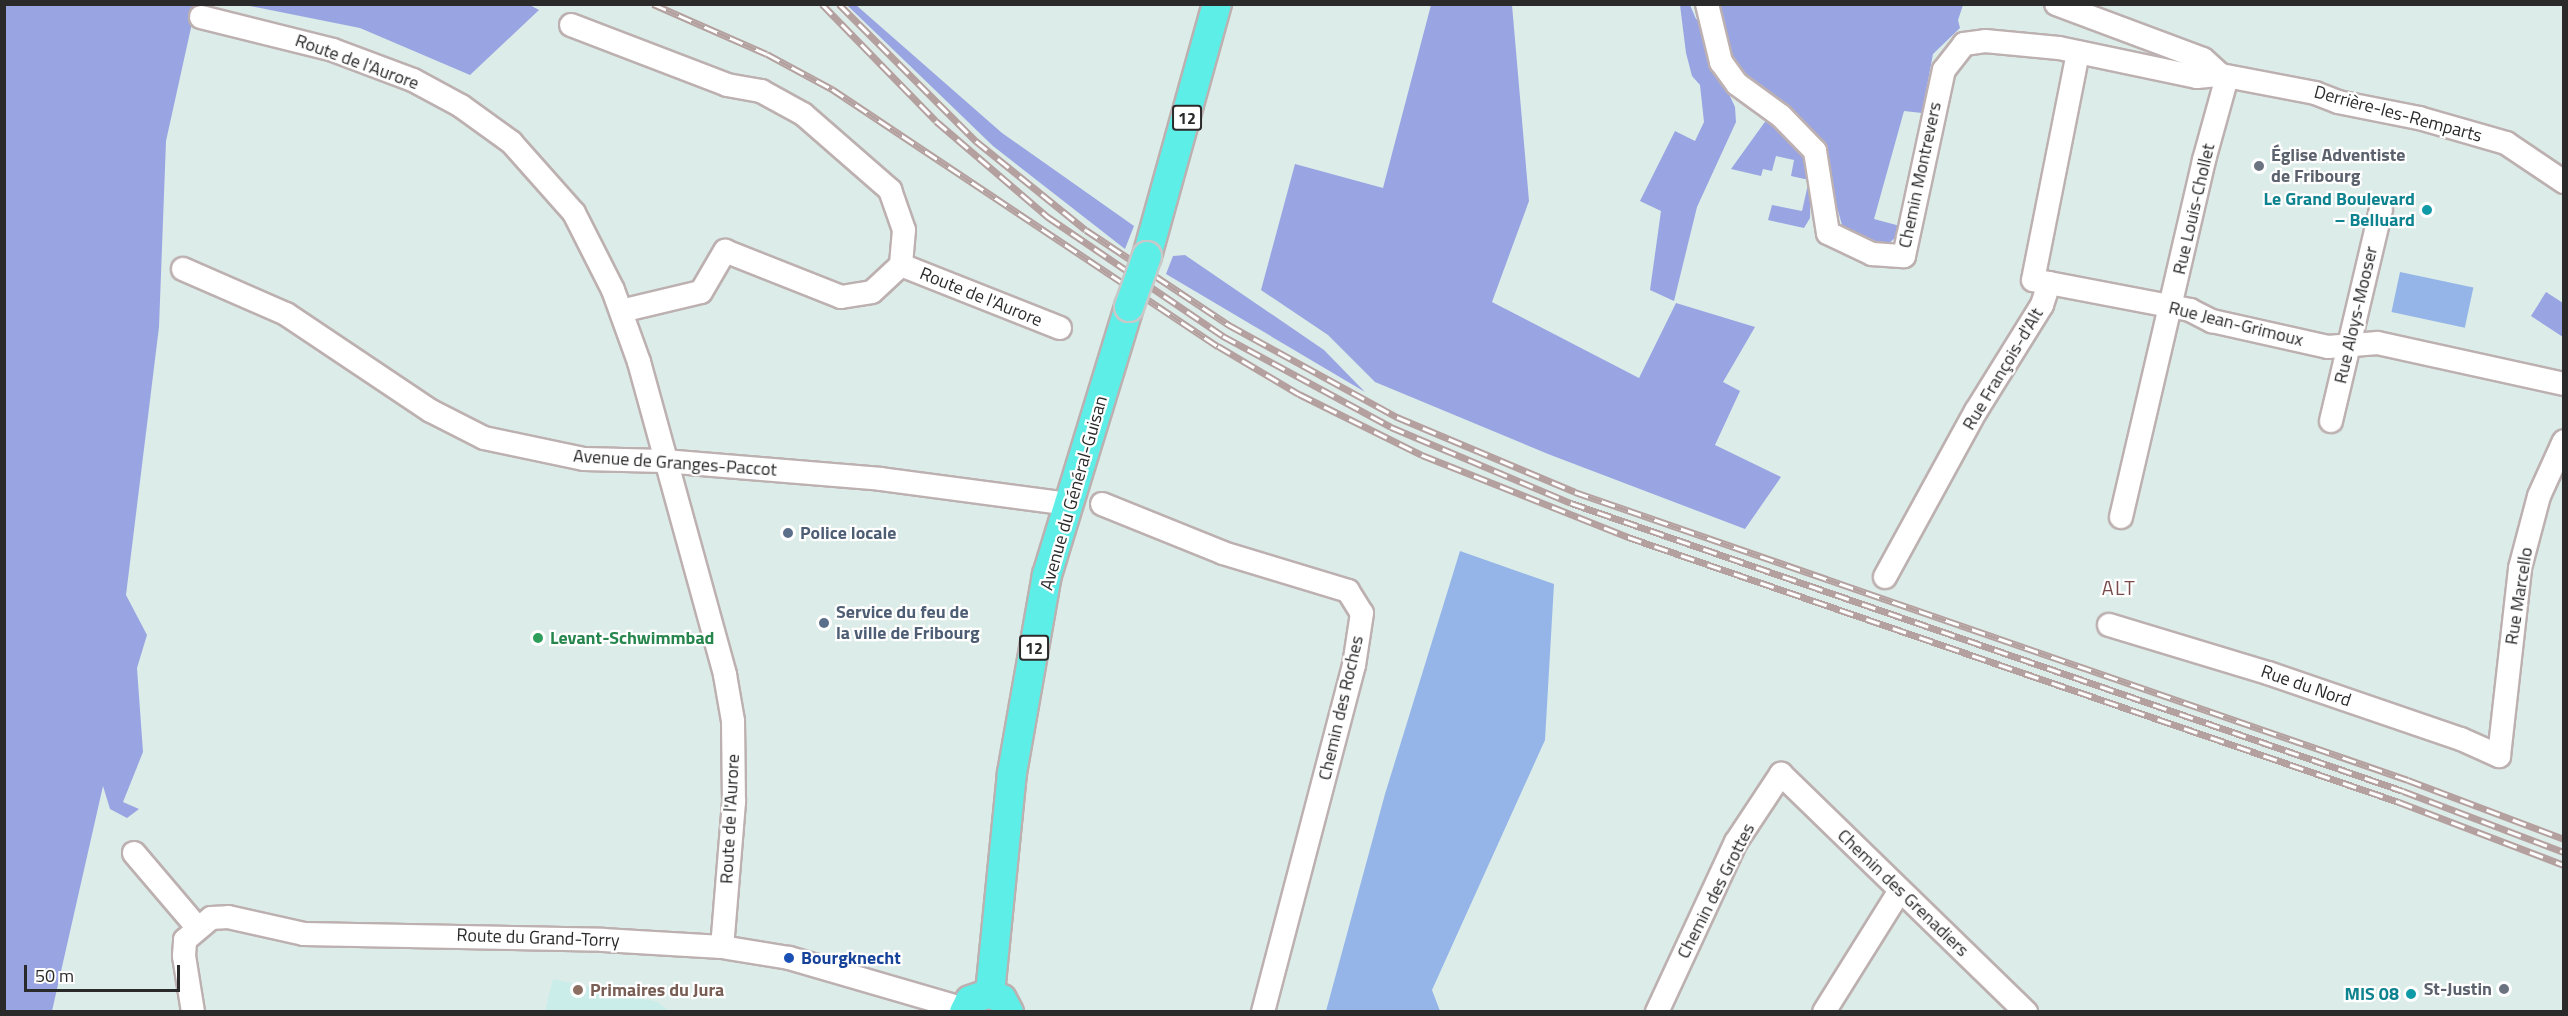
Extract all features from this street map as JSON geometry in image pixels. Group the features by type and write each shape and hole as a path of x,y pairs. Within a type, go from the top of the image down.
{"main road":[{"name":"Avenue du Général-Guisan","path":"999,1002 1012,773 1047,575 1147,256 1217,4"},
{"path":"964,1010 978,995 999,1002"}],"street":[{"name":"Chemin Montrevers","path":"1707,4 1721,62 1737,84 1781,116 1815,151 1828,233 1872,254 1904,256 1944,70 1964,44 1985,41 2078,52"},
{"name":"Derrière-les-Remparts","path":"2056,4 2203,60 2224,76"},
{"name":"Route de l'Aurore","path":"201,17 333,50 413,80 461,106 511,142 574,213 621,311 639,362 664,461 722,664 733,721 735,802 722,946"},
{"name":"Route de l'Aurore","path":"571,25 727,85 761,91 803,114 890,190 904,230 902,265 872,292 841,297 725,251 701,292 621,311"},
{"name":"Derrière-les-Remparts","path":"2078,52 2197,77 2224,76 2297,88 2338,102 2420,118 2506,143 2564,182"},
{"name":"Rue François-d'Alt","path":"1885,577 1976,411 2042,305 2049,283 2034,280 2078,52"},
{"name":"Rue Louis-Chollet","path":"2121,518 2173,307 2224,76"},
{"name":"Rue Aloys-Mooser","path":"2331,421 2381,210"},
{"name":"Route de l'Aurore","path":"902,265 1060,328"},
{"name":"Avenue de Granges-Paccot","path":"183,268 286,314 431,411 484,438 584,459 664,461 881,479 1068,504"},
{"name":"Rue Jean-Grimoux","path":"2049,283 2173,307 2212,321 2328,346 2378,343 2564,384"},
{"name":"Rue Marcello","path":"2499,756 2520,568 2539,496 2564,441"},
{"name":"Chemin des Roches","path":"1102,504 1223,553 1347,591 1362,613 1354,665 1263,1011"},
{"name":"Rue du Nord","path":"2109,625 2280,676 2461,739 2499,756"},
{"name":"Chemin des Grenadiers","path":"1781,774 1899,892 2026,1011"},
{"name":"Chemin des Grottes","path":"1656,1011 1736,842 1781,774"},
{"path":"134,853 197,927 185,940 184,956 193,1011"},
{"path":"1824,1011 1899,892"},
{"name":"Route du Grand-Torry","path":"197,927 212,918 228,918 304,934 603,940 722,946 789,958 964,1010"}],"shaded area":[{"path":"528,4 539,10 470,75 360,28 245,5"},
{"path":"5,5 196,5 166,141 159,327 126,595 147,635 137,668 143,752 123,802 139,809 127,818 110,809 103,786 52,1011 5,1012"},
{"path":"847,5 856,5 1002,133 1134,226 1125,249 993,146"},
{"path":"1431,5 1512,5 1529,201 1492,302 1639,378 1676,303 1755,327 1723,382 1740,391 1715,445 1781,477 1745,529 1548,454 1375,382 1328,335 1261,290 1295,164 1383,188"},
{"path":"1680,5 1690,5 1696,19 1701,21 1707,47 1735,107 1736,122 1697,207 1674,301 1650,290 1661,211 1640,201 1675,131 1695,141 1704,122 1700,85 1692,76 1686,53"},
{"path":"1713,5 1963,5 1958,20 1960,28 1933,54 1922,113 1904,111 1874,219 1900,226 1896,237 1887,245 1857,239 1842,225 1822,154 1741,77 1727,54"},
{"path":"1767,119 1791,139 1803,156 1811,177 1810,218 1804,228 1768,220 1772,205 1802,211 1809,180 1791,176 1794,160 1776,156 1772,171 1763,169 1761,176 1731,169"},
{"path":"1185,255 1324,350 1365,392 1166,274 1173,256"},
{"path":"2400,272 2473,288 2465,328 2391,312"},
{"path":"2546,292 2563,303 2563,337 2531,316"},
{"path":"1460,551 1554,584 1545,740 1432,990 1440,1011 1326,1011 1385,794"},
{"name":"Primaires du Jura","path":"553,979 658,1002 669,1011 545,1011"}],"railway":[{"path":"653,4 767,54 832,89 1218,346 1299,394 1422,455 1628,537 2399,802 2564,865"},
{"path":"822,4 936,121 1048,217 1223,336 1391,427 1571,503 2403,791 2564,852"},
{"path":"839,4 976,141 1086,230 1229,325 1397,417 1575,492 2408,780 2564,839"}],"place":[{"name":"Église Adventiste de Fribourg","path":"2259,166"},
{"name":"Le Grand Boulevard – Belluard","path":"2427,210"},
{"name":"Police locale","path":"788,533"},
{"name":"Service du feu de la ville de Fribourg","path":"824,623"},
{"name":"Levant-Schwimmbad","path":"538,638"},
{"name":"Bourgknecht","path":"789,958"},
{"name":"St-Justin","path":"2504,989"},
{"name":"Primaires du Jura","path":"578,990"},
{"name":"MIS 08","path":"2411,994"}],"district":[{"name":"ALT","path":"2119,587"}]}
